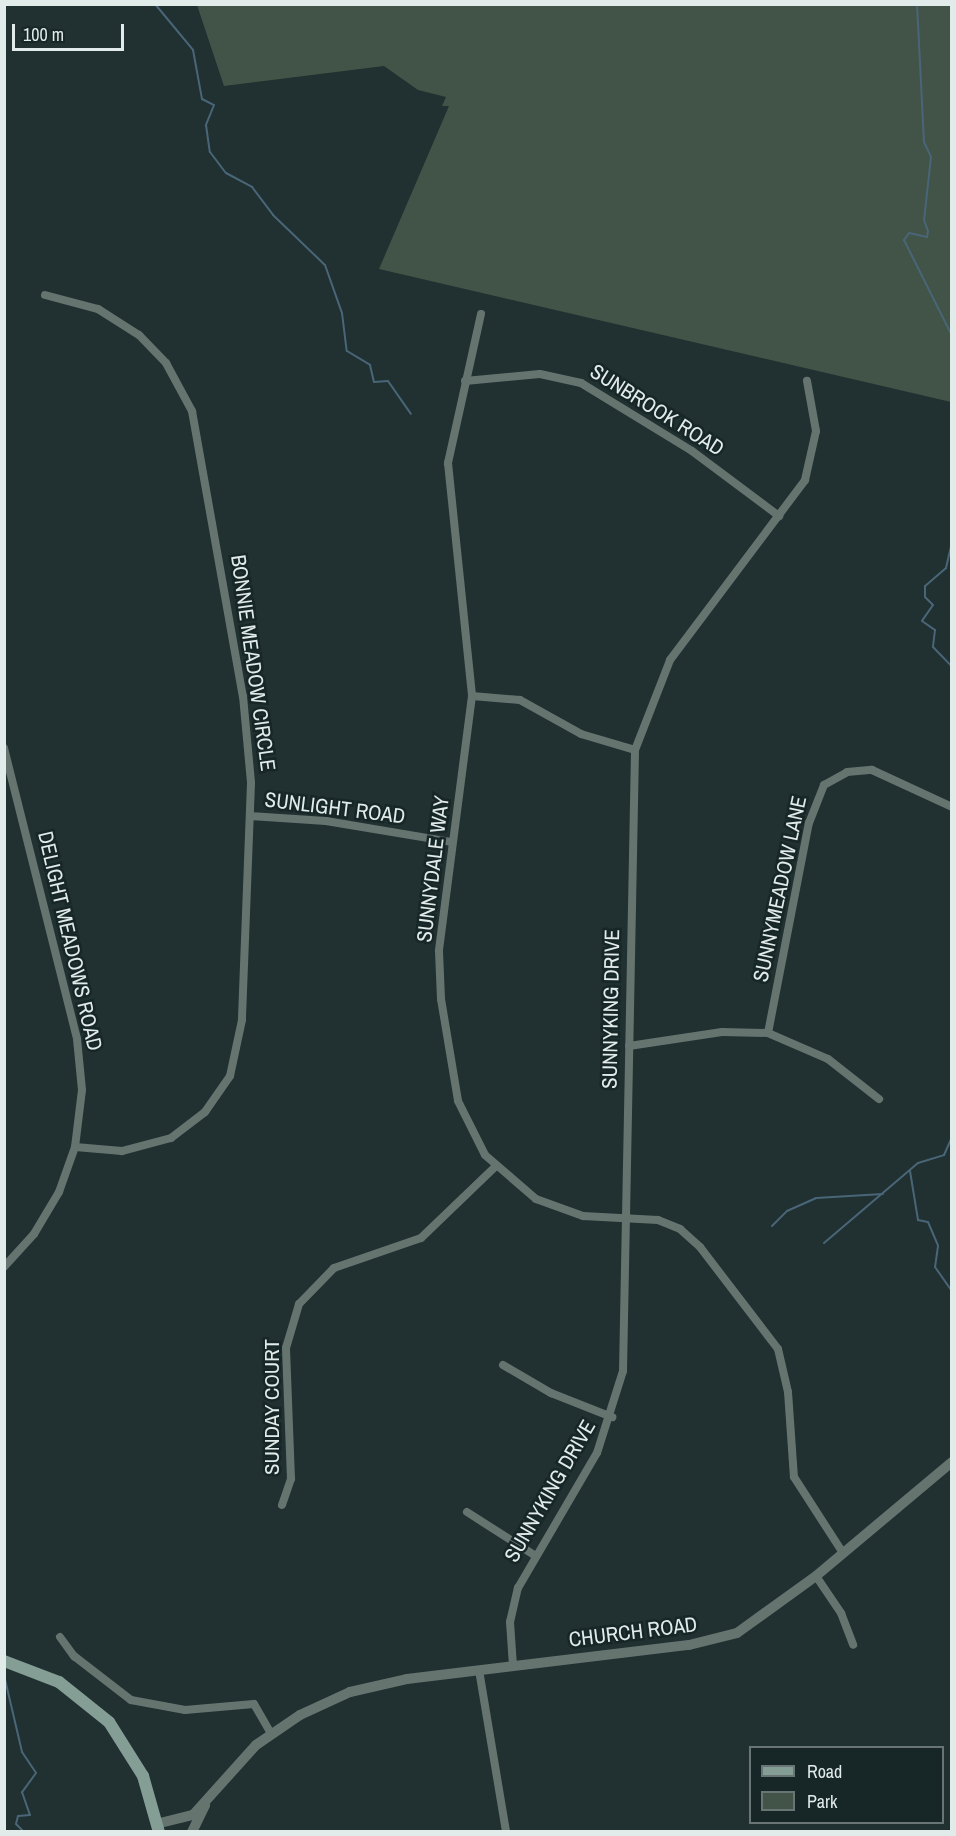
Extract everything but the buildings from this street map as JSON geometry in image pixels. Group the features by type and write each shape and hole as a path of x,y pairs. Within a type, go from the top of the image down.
{"main road":[{"path":"4,1661 59,1682 109,1722 143,1776 156,1829"}],"street":[{"name":"BONNIE MEADOW CIRCLE","path":"45,295 98,309 139,335 166,363 192,411 248,726 250,816 241,1030 225,1085 199,1119 161,1142 115,1152 75,1147"},
{"name":"SUNNYDALE WAY","path":"481,314 448,463 472,696 439,951 444,1028 463,1116 495,1167 550,1206 590,1217 658,1220 690,1236 770,1334 786,1375 794,1477 843,1553"},
{"name":"SUNBROOK ROAD","path":"465,381 540,374 581,383 692,451 779,516"},
{"name":"SUNNYKING DRIVE","path":"513,1666 513,1606 534,1555 591,1464 612,1417 625,1355 635,750 670,660 800,489 812,459 816,431 807,381"},
{"path":"472,696 520,700 581,734 635,750"},
{"name":"DELIGHT MEADOWS ROAD","path":"4,748 77,1039 82,1090 75,1147 44,1220 4,1267"},
{"name":"SUNNYMEADOW LANE","path":"768,1034 809,823 824,785 847,772 872,770 951,807"},
{"name":"SUNLIGHT ROAD","path":"250,816 326,821 452,842"},
{"path":"629,1046 722,1032 768,1034 828,1059 879,1100"},
{"name":"SUNDAY COURT","path":"282,1504 291,1479 286,1347 300,1303 334,1268 421,1238 495,1167"},
{"path":"503,1365 551,1393 612,1417"},
{"name":"CHURCH ROAD","path":"156,1829 187,1818 205,1803 241,1758 271,1734 307,1711 360,1689 479,1670 718,1640 746,1628 816,1575 951,1462"},
{"path":"467,1512 534,1555"},
{"path":"816,1575 841,1612 853,1645"},
{"path":"60,1637 74,1656 131,1700 198,1710 254,1704 271,1734"},
{"path":"479,1670 506,1832"},
{"path":"192,1832 205,1803"}],"green space":[{"path":"197,5 951,5 951,402 379,269 449,106 442,106 446,97 418,90 384,66 224,86"}],"waterway":[{"path":"155,4 193,50 202,99 214,105 206,125 210,152 226,173 252,187 273,215 325,265 342,313 347,351 370,365 374,382 388,381 411,414"},
{"path":"917,4 924,142 931,157 924,220 928,231 927,237 909,233 904,240 952,336"},
{"path":"952,431 952,462"},
{"path":"952,542 946,568 925,586 925,597 933,605 922,621 935,630 933,647 952,667"},
{"path":"824,1243 918,1163 944,1155 952,1137"},
{"path":"910,1171 918,1220 928,1222 938,1246 935,1267 952,1291"},
{"path":"772,1226 787,1211 816,1198 883,1194"},
{"path":"4,1675 22,1752 36,1773 22,1792 30,1815 18,1816 16,1824 24,1832"}]}
